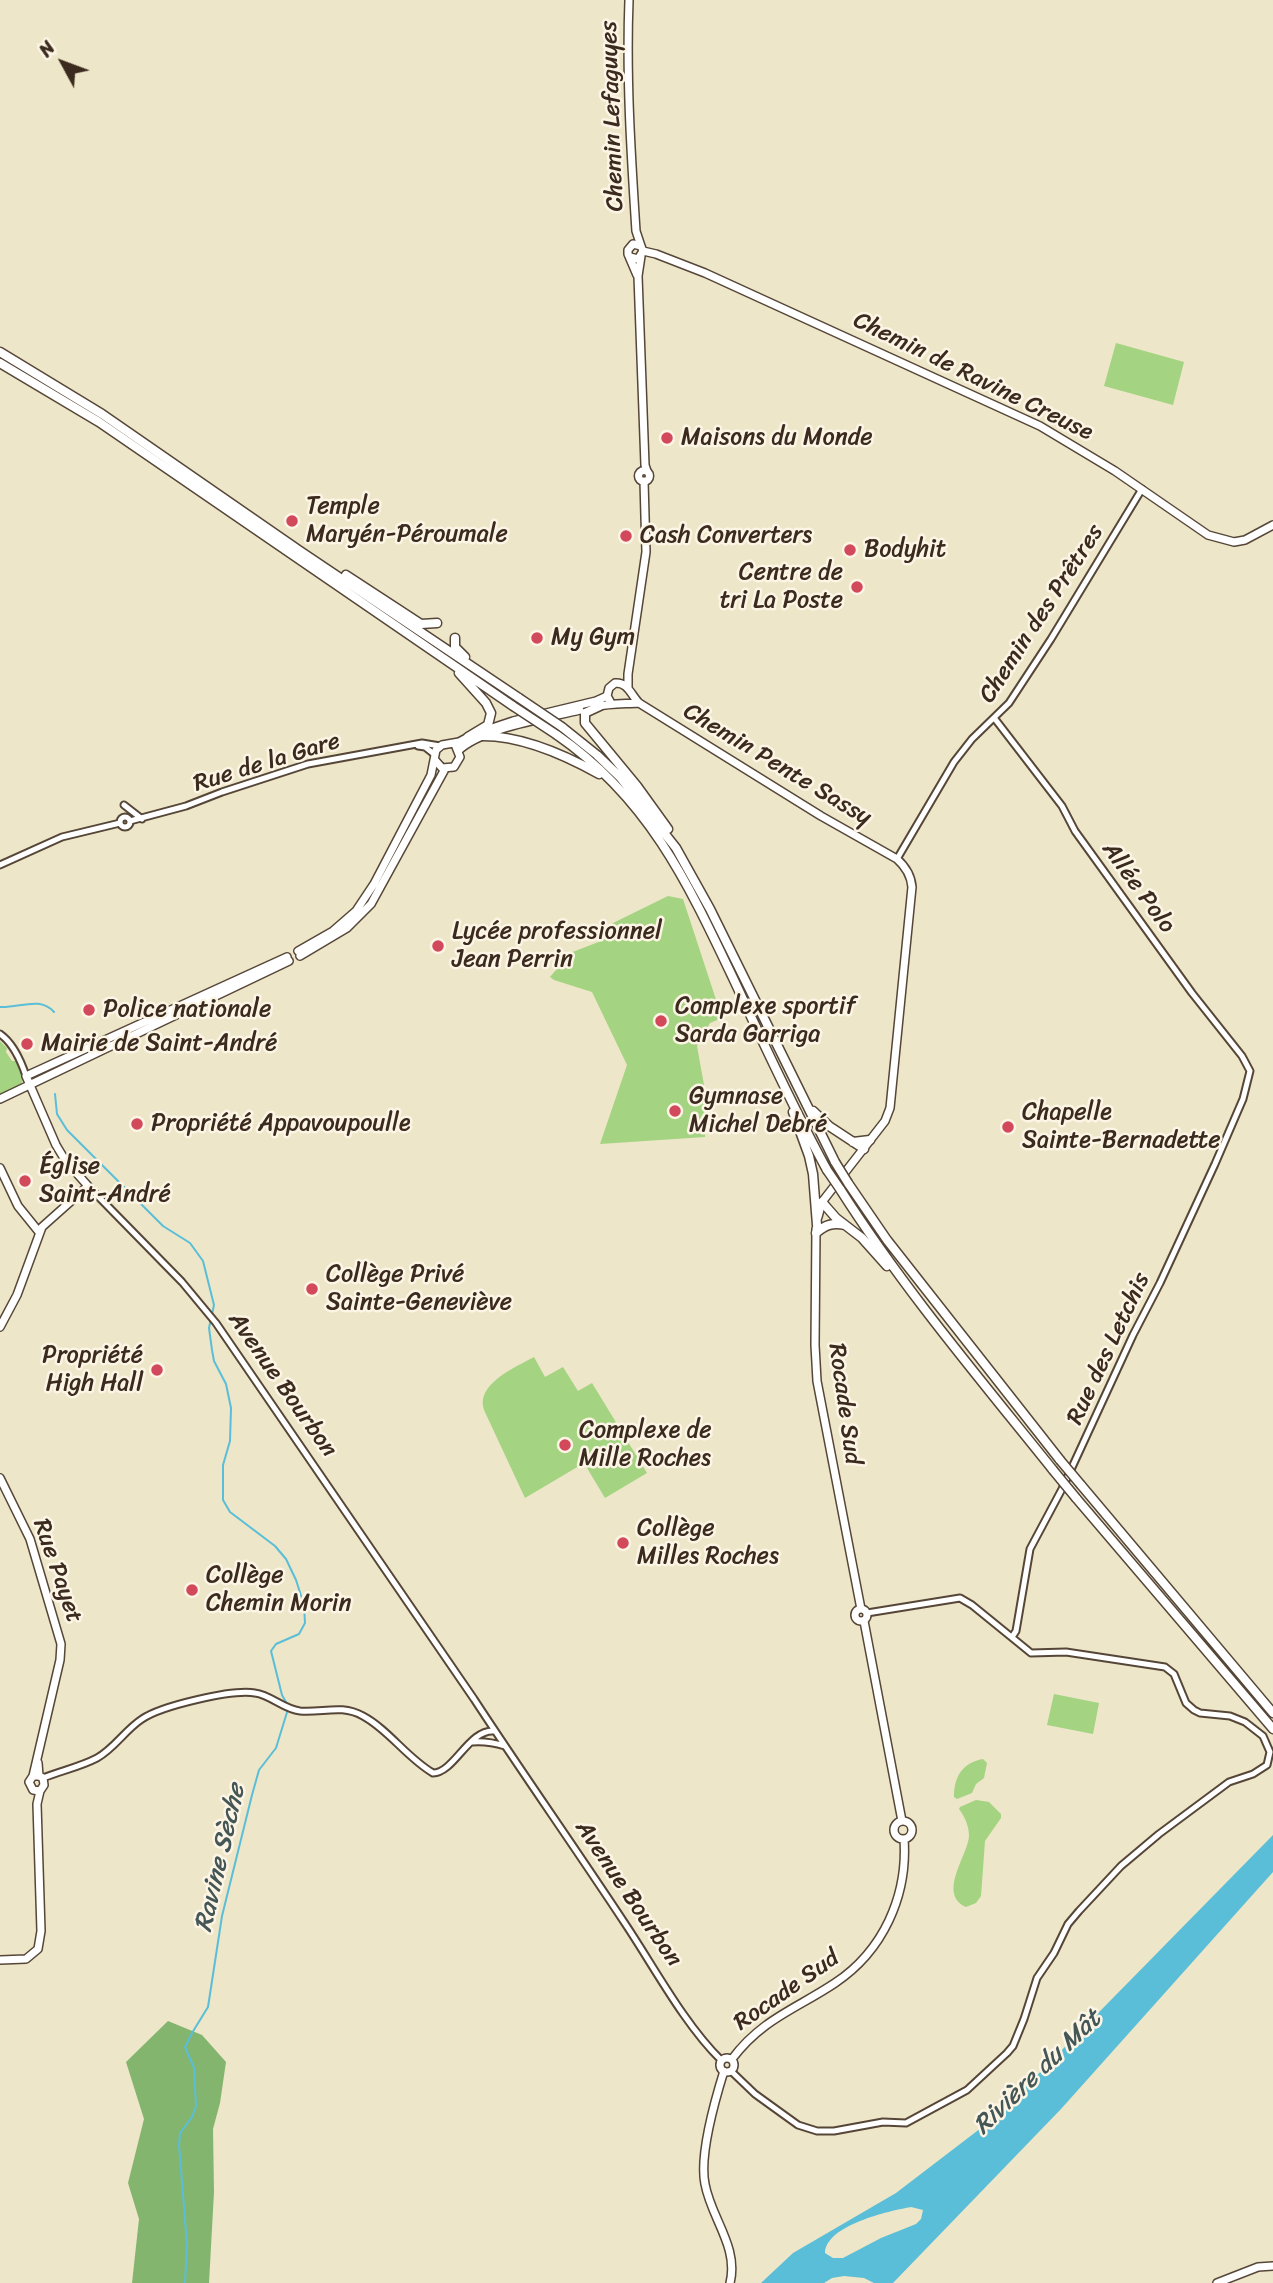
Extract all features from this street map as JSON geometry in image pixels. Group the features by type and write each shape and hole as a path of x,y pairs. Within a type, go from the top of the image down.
{"highway":[{"path":"0,352 102,414 500,686"},
{"path":"0,363 92,418 407,633 516,702 610,767 648,810 676,848 710,909 835,1161 887,1240 1060,1460 1273,1713"},
{"path":"316,561 340,571 421,624 437,623"},
{"path":"407,633 459,673 490,710 488,725 468,737"},
{"path":"455,638 454,644 459,652 516,702"},
{"path":"600,706 585,713 585,723 644,794 681,847 710,909"},
{"path":"559,731 611,780 642,814 669,853 687,882 827,1170 859,1219 957,1350"},
{"path":"483,736 519,740 584,765 611,780"},
{"path":"771,1058 814,1174 816,1229 832,1224 845,1225"},
{"path":"804,1101 829,1126 864,1149"},
{"path":"853,1142 870,1140"},
{"path":"822,1202 874,1251 1076,1498 1273,1729"}],"main road":[{"name":"Chemin Lefaguyes","path":"626,688 646,552 644,481 639,478 644,469 638,276 641,251 636,231 629,125 629,0"},
{"name":"Chemin Lefaguyes","path":"630,246 636,231"},
{"path":"637,244 641,251 638,258 628,254 630,246 637,244"},
{"name":"Chemin de Ravine Creuse","path":"641,251 705,273 1031,422 1075,446 1142,489 1208,536 1234,542 1245,540 1273,525"},
{"name":"Chemin Lefaguyes","path":"630,257 638,276"},
{"path":"435,757 437,765 445,769 451,768 458,763 458,751 463,746 483,736 516,726 600,706 609,699 610,686 626,688 625,703"},
{"name":"Chemin Pente Sassy","path":"626,688 639,703 821,816 897,859"},
{"path":"299,954 343,924 364,900 431,775 440,746 505,723 596,701 609,699 618,705 639,703"},
{"path":"449,744 458,751"},
{"path":"299,954 340,934 366,910 445,769"},
{"path":"822,1202 885,1121 890,1108 912,887 907,869 897,859"},
{"path":"0,1099 288,959 291,950 299,954"},
{"path":"26,1076 288,959"},
{"name":"Avenue Bourbon","path":"26,1076 56,1145 65,1160 88,1186"},
{"path":"0,1168 18,1206 39,1232"},
{"path":"0,1327 17,1295 39,1232 88,1186"},
{"name":"Rocade Sud","path":"822,1202 816,1229 817,1381 902,1821"},
{"name":"Rue Payet","path":"0,1478 30,1539 61,1644 37,1762 41,1931 37,1949 26,1959 0,1960"},
{"path":"902,1821 908,1822 912,1828 910,1836 904,1839 894,1831 895,1825 902,1821"},
{"name":"Rocade Sud","path":"732,2059 752,2035 770,2021 836,1983 869,1952 881,1936 895,1907 903,1873 904,1839"},
{"path":"728,2071 720,2066 722,2060 727,2057 732,2059 734,2064 728,2071 702,2165 711,2207 732,2257 730,2283"},
{"path":"1217,2283 1258,2267 1273,2266"}],"street":[{"name":"Chemin des Prêtres","path":"897,859 954,762 972,739 1009,703 1142,489"},
{"name":"Allée Polo","path":"995,719 1062,806 1075,831 1192,993 1242,1056 1250,1071 1249,1079"},
{"name":"Rue de la Gare","path":"0,865 73,833 120,824 125,817 130,821 142,818 308,764 429,743 440,746"},
{"path":"415,746 425,747 435,757"},
{"path":"124,805 142,818"},
{"path":"0,1034 5,1037 26,1076"},
{"name":"Rue des Letchis","path":"1012,1637 1016,1631 1030,1549 1062,1489 1129,1341 1173,1254 1232,1126 1249,1079"},
{"name":"Avenue Bourbon","path":"88,1186 137,1234 212,1318 677,2002 722,2060"},
{"path":"728,2071 797,2125 817,2131 834,2132 883,2123 906,2123 967,2090 1013,2046 1037,1978 1054,1953 1068,1924 1079,1911 1121,1866 1159,1834 1229,1782 1253,1774 1267,1765 1270,1752 1264,1736 1245,1722 1230,1716 1194,1710 1185,1703 1174,1674 1165,1667 1066,1652 1031,1653 960,1598 864,1614"},
{"path":"39,1783 109,1751 139,1721 151,1713 171,1706 238,1693 256,1693 300,1711 341,1708 352,1711 374,1724 433,1773 442,1772 485,1733 496,1734 493,1744"},
{"path":"485,1742 488,1722"},
{"path":"472,1742 505,1746"}],"green space":[{"path":"1116,343 1184,362 1173,405 1104,386"},
{"name":"Complexe sportif Sarda Garriga","path":"668,896 683,899 722,1018 710,1023 697,1046 704,1085 705,1137 600,1144 627,1065 592,992 550,977 570,953 601,941 599,935 607,926"},
{"path":"0,1041 7,1048 6,1052 12,1061 16,1061 23,1080 20,1086 0,1095"},
{"name":"Complexe de Mille Roches","path":"534,1357 545,1377 563,1367 578,1391 592,1383 647,1473 605,1498 584,1463 525,1498 484,1410 483,1401 491,1384"},
{"path":"1054,1694 1099,1703 1093,1734 1047,1725"},
{"path":"983,1759 987,1763 984,1778 976,1784 972,1793 957,1799 954,1797 961,1772 970,1764"},
{"path":"976,1800 989,1802 1001,1814 1001,1818 985,1841 981,1896 976,1903 966,1907 958,1901 954,1893 956,1874 969,1836 959,1809"},
{"path":"168,2021 202,2035 226,2062 213,2129 214,2192 209,2283 132,2283 139,2219 128,2183 144,2119 126,2062"}],"water":[{"path":"1273,1835 1273,1872 1061,2109 893,2283 874,2283 864,2278 844,2276 824,2283 761,2283 793,2253 896,2193 998,2115","holes":["911,2207 923,2210 921,2219 916,2224 843,2258 833,2258 825,2253 828,2243 836,2235 860,2221"]}],"waterway":[{"name":"Ravine Sèche","path":"0,1007 36,1004 48,1007 54,1012"},
{"name":"Ravine Sèche","path":"55,1094 57,1114 67,1130 163,1226 190,1243 203,1261 214,1305 209,1328 214,1361 226,1384 231,1408 230,1441 223,1465 223,1500 230,1512 275,1546 286,1559 304,1605 305,1623 299,1634 276,1644 271,1651 282,1695 287,1704"},
{"name":"Ravine Sèche","path":"185,2283 187,2245 179,2145 180,2133 192,2117 196,2106 194,2068 185,2047 208,2007 222,1916 252,1795 259,1770 276,1748 288,1709"}],"place":[{"name":"Maisons du Monde","path":"667,438"},
{"name":"Temple Maryén-Péroumale","path":"292,521"},
{"name":"Cash Converters","path":"626,536"},
{"name":"Bodyhit","path":"850,550"},
{"name":"Centre de tri La Poste","path":"857,587"},
{"name":"My Gym","path":"537,638"},
{"name":"Lycée professionnel Jean Perrin","path":"438,946"},
{"name":"Police nationale","path":"89,1010"},
{"name":"Complexe sportif Sarda Garriga","path":"661,1021"},
{"name":"Mairie de Saint-André","path":"27,1044"},
{"name":"Gymnase Michel Debré","path":"675,1111"},
{"name":"Propriété Appavoupoulle","path":"137,1124"},
{"name":"Chapelle Sainte-Bernadette","path":"1008,1127"},
{"name":"Église Saint-André","path":"25,1181"},
{"name":"Collège Privé Sainte-Geneviève","path":"312,1289"},
{"name":"Propriété High Hall","path":"157,1370"},
{"name":"Complexe de Mille Roches","path":"565,1445"},
{"name":"Collège Milles Roches","path":"623,1543"},
{"name":"Collège Chemin Morin","path":"192,1590"}],"water label":[{"name":"Rivière du Mât","path":"1038,2073"}]}
